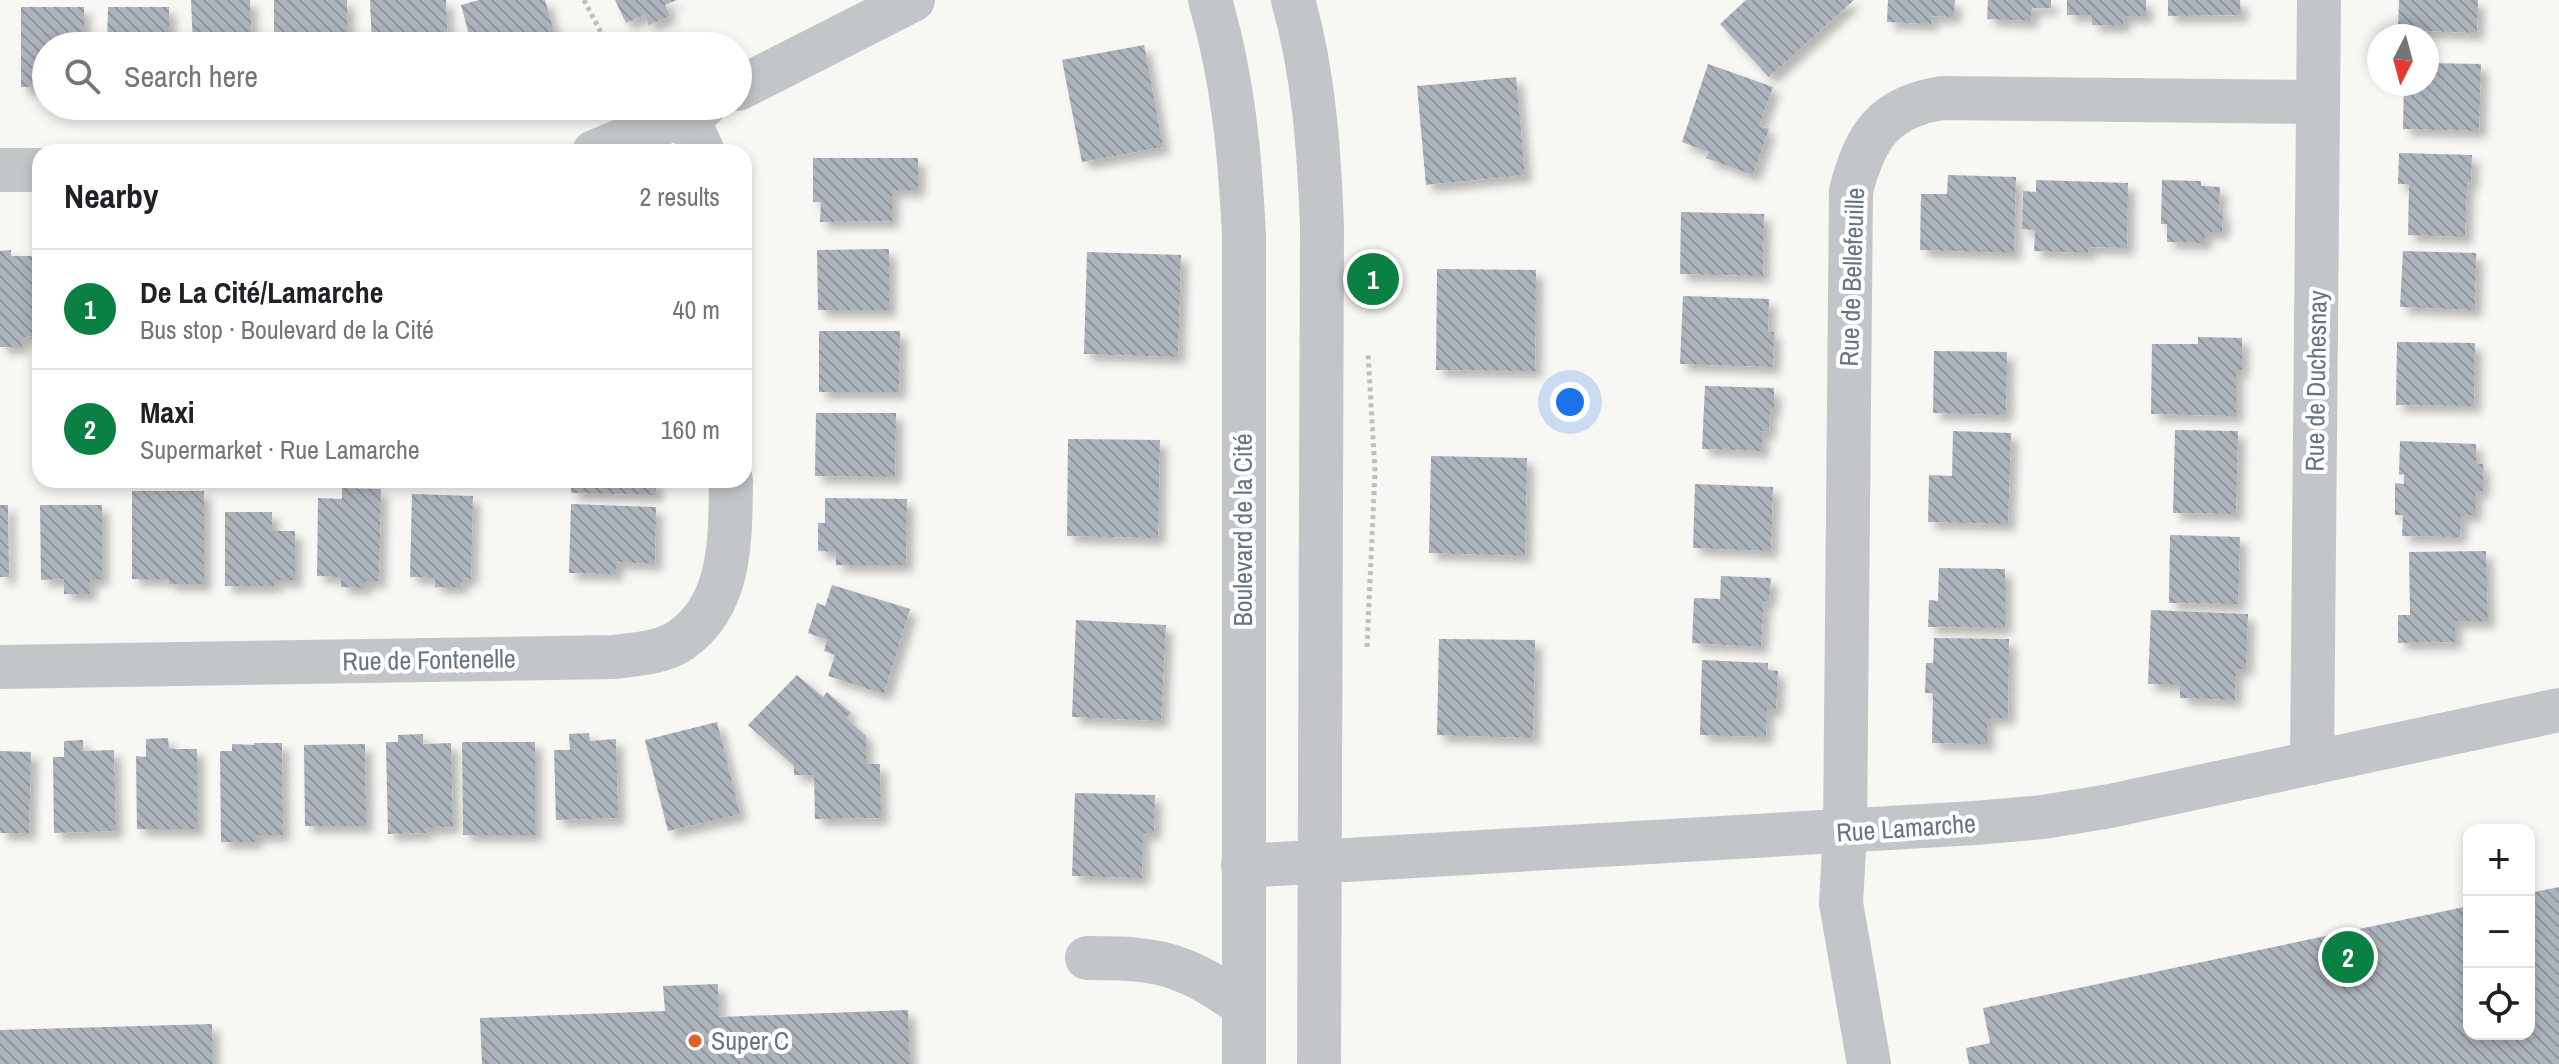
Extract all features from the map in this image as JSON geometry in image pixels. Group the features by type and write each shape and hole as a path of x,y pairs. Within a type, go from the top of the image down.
{"street":[{"path":"752,82 913,0"},
{"name":"Boulevard de la Cité","path":"1210,0 1225,52 1234,106 1244,236 1244,1064"},
{"path":"1293,0 1309,61 1321,212 1322,862 1319,1064"},
{"name":"Rue de Duchesnay","path":"2312,763 2319,0"},
{"name":"Rue de Bellefeuille","path":"1869,1064 1841,903 1845,832 1851,191 1859,161 1872,136 1892,116 1916,102 1942,98 2318,102"},
{"path":"624,144 698,124"},
{"path":"0,170 32,170"},
{"name":"Rue de Fontenelle","path":"0,667 614,657 651,653 680,641 699,623 716,599 725,571 730,539 731,488"},
{"name":"Rue Lamarche","path":"1243,866 1845,832 2043,817 2110,806 2559,710"},
{"path":"1087,958 1123,958 1178,968 1244,1006"}],"path":[{"path":"584,0 601,32"}],"building":[{"path":"191,0 250,0 251,32 192,32"},
{"path":"274,0 347,0 348,32 274,32"},
{"path":"370,0 446,0 447,32 371,32"},
{"path":"479,0 545,0 554,32 468,32 461,5"},
{"path":"615,0 677,0 665,5 670,16 649,25 645,15 626,23"},
{"path":"1746,0 1854,0 1769,77 1720,24"},
{"path":"1888,0 1955,0 1954,17 1931,16 1931,24 1887,22"},
{"path":"1988,0 2051,0 2051,8 2032,8 2031,21 1987,19"},
{"path":"2067,0 2146,0 2146,16 2124,16 2123,26 2092,25 2092,15 2067,15"},
{"path":"2168,0 2240,0 2241,15 2168,16"},
{"path":"2399,0 2478,0 2477,33 2439,32 2439,24 2398,24"},
{"path":"21,7 84,7 84,32 32,32 32,87 21,87"},
{"path":"108,7 169,7 169,32 107,32"},
{"path":"1144,45 1163,147 1082,162 1062,60"},
{"path":"2439,63 2481,64 2479,131 2403,129 2404,96 2439,96"},
{"path":"1708,64 1773,87 1759,126 1769,129 1753,175 1706,158 1709,152 1682,142"},
{"path":"1516,77 1525,175 1426,185 1417,86"},
{"path":"2399,153 2472,155 2471,184 2467,183 2465,237 2408,235 2409,184 2398,184"},
{"path":"813,158 918,158 918,190 892,190 892,221 820,222 821,202 813,202"},
{"path":"1948,175 2016,177 2014,253 1920,250 1921,194 1947,194"},
{"path":"2036,180 2128,183 2127,248 2089,247 2088,253 2034,251 2035,230 2022,229 2023,191 2036,192"},
{"path":"2162,180 2201,181 2201,186 2220,187 2222,232 2205,232 2205,243 2167,242 2167,224 2161,224"},
{"path":"1681,212 1764,214 1763,276 1680,274"},
{"path":"889,249 889,310 818,310 817,250"},
{"path":"11,250 11,256 32,256 32,336 22,337 22,347 0,347 0,251"},
{"path":"2403,251 2476,253 2475,310 2400,307"},
{"path":"1087,252 1181,255 1178,357 1084,354"},
{"path":"1437,269 1536,270 1535,371 1436,370"},
{"path":"1683,296 1769,299 1768,332 1774,332 1773,367 1680,364"},
{"path":"819,331 900,331 899,392 819,392"},
{"path":"2198,337 2242,338 2242,370 2236,370 2236,416 2151,414 2152,344 2198,344"},
{"path":"2397,342 2475,343 2474,406 2396,405"},
{"path":"1934,351 2007,352 2006,415 1933,413"},
{"path":"1705,386 1774,388 1774,410 1770,409 1769,432 1762,431 1762,451 1702,449"},
{"path":"816,413 896,413 895,477 815,476"},
{"path":"2175,430 2238,431 2236,514 2173,513"},
{"path":"1953,431 2011,433 2008,524 1928,522 1929,475 1952,476"},
{"path":"1068,439 1160,440 1158,538 1067,536"},
{"path":"2400,441 2476,444 2476,464 2483,464 2483,491 2475,491 2475,515 2461,515 2460,537 2402,536 2403,515 2395,515 2395,483 2404,484 2404,474 2399,475"},
{"path":"1431,456 1527,458 1525,556 1429,553"},
{"path":"1695,484 1773,487 1771,551 1693,548"},
{"path":"342,488 381,489 379,581 365,581 365,588 341,587 341,577 317,576 318,498 342,499"},
{"path":"571,488 656,488 656,495 571,493"},
{"path":"132,491 204,491 204,584 169,584 169,579 132,579"},
{"path":"412,494 473,496 471,579 462,578 461,587 435,587 435,578 410,577"},
{"path":"825,498 907,499 906,565 836,565 836,552 818,551 818,523 825,523"},
{"path":"571,504 656,507 655,564 616,562 616,574 569,573"},
{"path":"0,505 8,505 9,577 0,577"},
{"path":"40,505 102,505 102,579 90,579 90,594 64,594 64,579 41,580"},
{"path":"225,512 272,512 272,531 295,531 295,580 274,580 274,586 225,586"},
{"path":"2170,535 2240,537 2238,604 2169,603"},
{"path":"2486,551 2488,621 2455,621 2455,642 2398,643 2398,615 2410,615 2409,552"},
{"path":"1939,568 2005,569 2005,628 1928,627 1929,600 1938,601"},
{"path":"1721,576 1771,578 1769,601 1764,601 1761,647 1692,643 1694,598 1720,599"},
{"path":"832,585 910,609 884,694 828,676 835,655 824,651 827,640 808,633 817,603 825,606"},
{"path":"2151,610 2248,614 2246,669 2236,669 2235,700 2180,698 2180,685 2148,684"},
{"path":"1076,620 1166,625 1161,721 1072,717"},
{"path":"1934,638 2009,639 2008,718 1987,718 1987,744 1932,743 1933,693 1925,693 1926,663 1933,663"},
{"path":"1439,639 1535,640 1533,738 1437,735"},
{"path":"1702,660 1768,663 1768,670 1778,671 1776,709 1767,709 1766,737 1700,735"},
{"path":"797,675 823,697 827,692 851,713 846,718 866,736 866,764 880,764 881,818 815,819 814,775 794,775 794,766 748,725"},
{"path":"717,722 740,814 668,831 645,740"},
{"path":"589,733 590,741 616,739 618,818 556,820 554,750 570,750 569,734"},
{"path":"423,734 423,744 451,743 453,827 425,828 426,833 388,834 386,742 398,742 398,735"},
{"path":"168,738 169,749 197,749 197,829 137,829 136,756 146,757 146,739"},
{"path":"83,740 83,751 114,750 116,831 54,833 53,757 64,757 64,741"},
{"path":"462,742 535,742 535,835 463,835"},
{"path":"282,743 283,835 255,835 255,842 221,842 220,751 232,751 232,744"},
{"path":"365,744 366,826 305,826 304,745"},
{"path":"0,751 31,752 29,833 0,833"},
{"path":"1075,793 1155,795 1154,833 1143,833 1142,878 1072,876"},
{"path":"2559,887 2559,1064 1969,1064 1966,1048 1990,1043 1983,1008 2463,907 2463,1040 2535,1040 2535,892"},
{"name":"Super C","path":"718,984 719,1017 908,1010 910,1064 482,1064 480,1018 665,1011 663,986"},
{"path":"212,1024 213,1064 0,1064 0,1030"}],"place":[{"name":"De La Cité/Lamarche","path":"1373,279"},
{"name":"Maxi","path":"2348,957"},
{"name":"Super C","path":"695,1041"}]}
